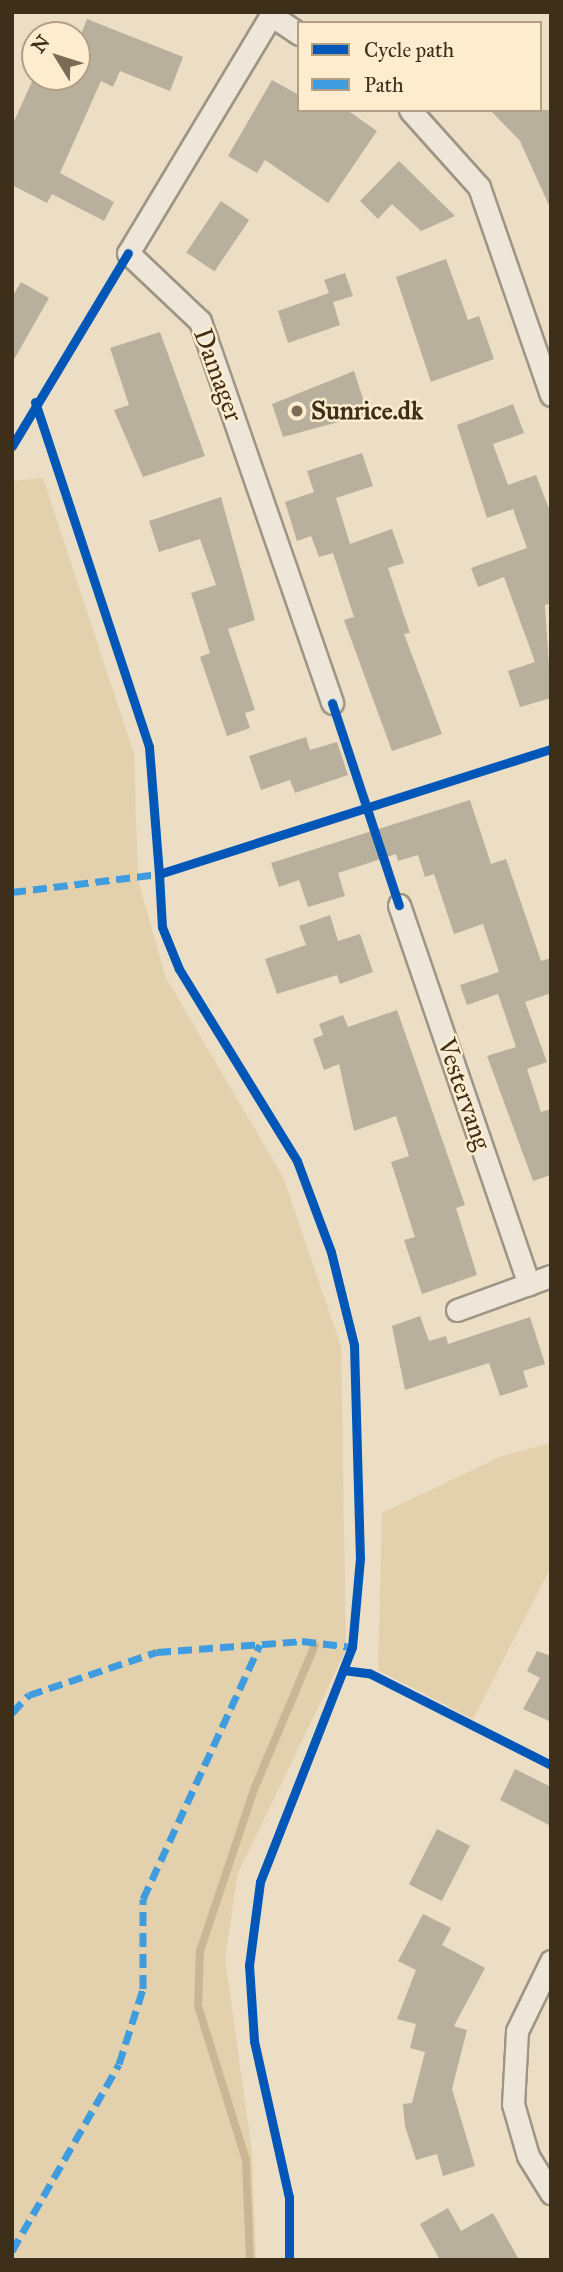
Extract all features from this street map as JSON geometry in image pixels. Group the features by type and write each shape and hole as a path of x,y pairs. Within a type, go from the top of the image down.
{"street":[{"name":"Damager","path":"297,33 272,14 128,253 200,321 332,703"},
{"path":"412,112 479,187 551,395"},
{"name":"Vestervang","path":"399,905 529,1284"},
{"path":"457,1310 551,1276"},
{"path":"551,1961 517,2031 513,2104 528,2156 551,2193"}],"shaded area":[{"path":"43,478 134,754 138,881 166,978 283,1177 341,1346 346,1650 238,1873 225,1958 252,2152 256,2260 12,2260 12,481"},
{"path":"551,1443 551,1567 473,1719 378,1670 382,1513 502,1456"}],"building":[{"path":"87,19 183,57 170,91 120,71 113,87 101,81 60,173 114,202 104,221 52,194 47,203 12,185 12,126 28,91 91,91 91,21 86,21"},
{"path":"272,80 297,94 297,112 350,112 377,131 328,203 265,160 257,173 228,156"},
{"path":"551,110 551,210 520,141 492,112"},
{"path":"399,161 455,216 421,231 392,204 378,219 360,201"},
{"path":"221,201 249,220 215,271 186,252"},
{"path":"446,259 468,320 479,316 494,359 431,382 396,277"},
{"path":"345,273 353,296 333,302 340,325 288,343 278,311 329,293 324,280"},
{"path":"21,282 49,298 12,363 12,297"},
{"path":"160,332 205,456 143,477 114,410 129,405 110,348"},
{"path":"354,371 368,414 283,437 272,404"},
{"path":"513,404 524,433 493,444 508,485 536,475 551,514 551,603 545,605 551,698 520,707 508,671 535,662 504,577 478,587 471,568 527,548 513,509 487,518 457,425"},
{"path":"362,453 373,486 336,498 350,544 392,529 404,563 388,568 410,633 404,634 442,734 392,751 344,620 354,617 333,553 319,557 311,536 297,541 285,502 314,492 307,471"},
{"path":"221,497 255,620 228,629 255,710 245,713 250,728 227,736 200,657 210,653 191,593 216,585 200,539 159,552 149,521"},
{"path":"306,737 310,750 337,742 348,775 295,793 290,780 261,790 249,756"},
{"path":"470,800 491,864 506,859 541,961 551,958 551,993 525,1002 547,1062 527,1069 541,1112 551,1109 551,1175 533,1181 487,1056 516,1047 498,994 467,1005 460,985 499,972 483,924 454,934 434,874 425,877 418,855 398,861 396,854 338,873 345,896 308,907 299,880 279,887 271,863"},
{"path":"330,915 338,941 360,934 373,972 340,984 337,975 277,994 265,959 306,945 299,926"},
{"path":"397,1010 465,1205 456,1208 477,1275 422,1294 404,1240 415,1237 391,1162 409,1156 396,1116 354,1131 339,1064 324,1070 313,1039 323,1035 319,1024 343,1015 348,1027"},
{"path":"420,1316 429,1341 446,1336 448,1344 530,1317 545,1364 523,1371 528,1387 500,1396 489,1363 405,1390 392,1326"},
{"path":"537,1651 551,1656 551,1722 523,1709 540,1678 527,1671"},
{"path":"515,1769 551,1787 551,1826 500,1800"},
{"path":"437,1829 470,1846 442,1901 409,1884"},
{"path":"423,1914 451,1928 442,1945 485,1968 454,2026 467,2030 452,2089 475,2166 443,2176 437,2154 416,2160 405,2126 403,2104 412,2103 425,2052 410,2048 416,2024 397,2019 416,1970 398,1961"},
{"path":"448,2208 461,2231 493,2213 519,2260 440,2260 420,2224"}],"waterway":[{"path":"250,2260 246,2160 198,2006 200,1951 255,1787 315,1645"}],"marked path":[{"path":"12,892 159,874"},
{"path":"12,1713 29,1695 157,1652 302,1641 352,1647"},
{"path":"12,2251 119,2064 143,1989 143,1899 260,1645"}],"cycle path":[{"path":"12,446 128,253"},
{"path":"35,402 149,747 159,874 551,749"},
{"path":"332,703 399,905"},
{"path":"159,874 162,927 179,969 297,1161 331,1252 354,1345 360,1558 352,1647 260,1882 249,1965 254,2041 289,2197 289,2260"},
{"path":"343,1670 369,1673 551,1765"}],"place":[{"name":"Sunrice.dk","path":"297,411"}]}
